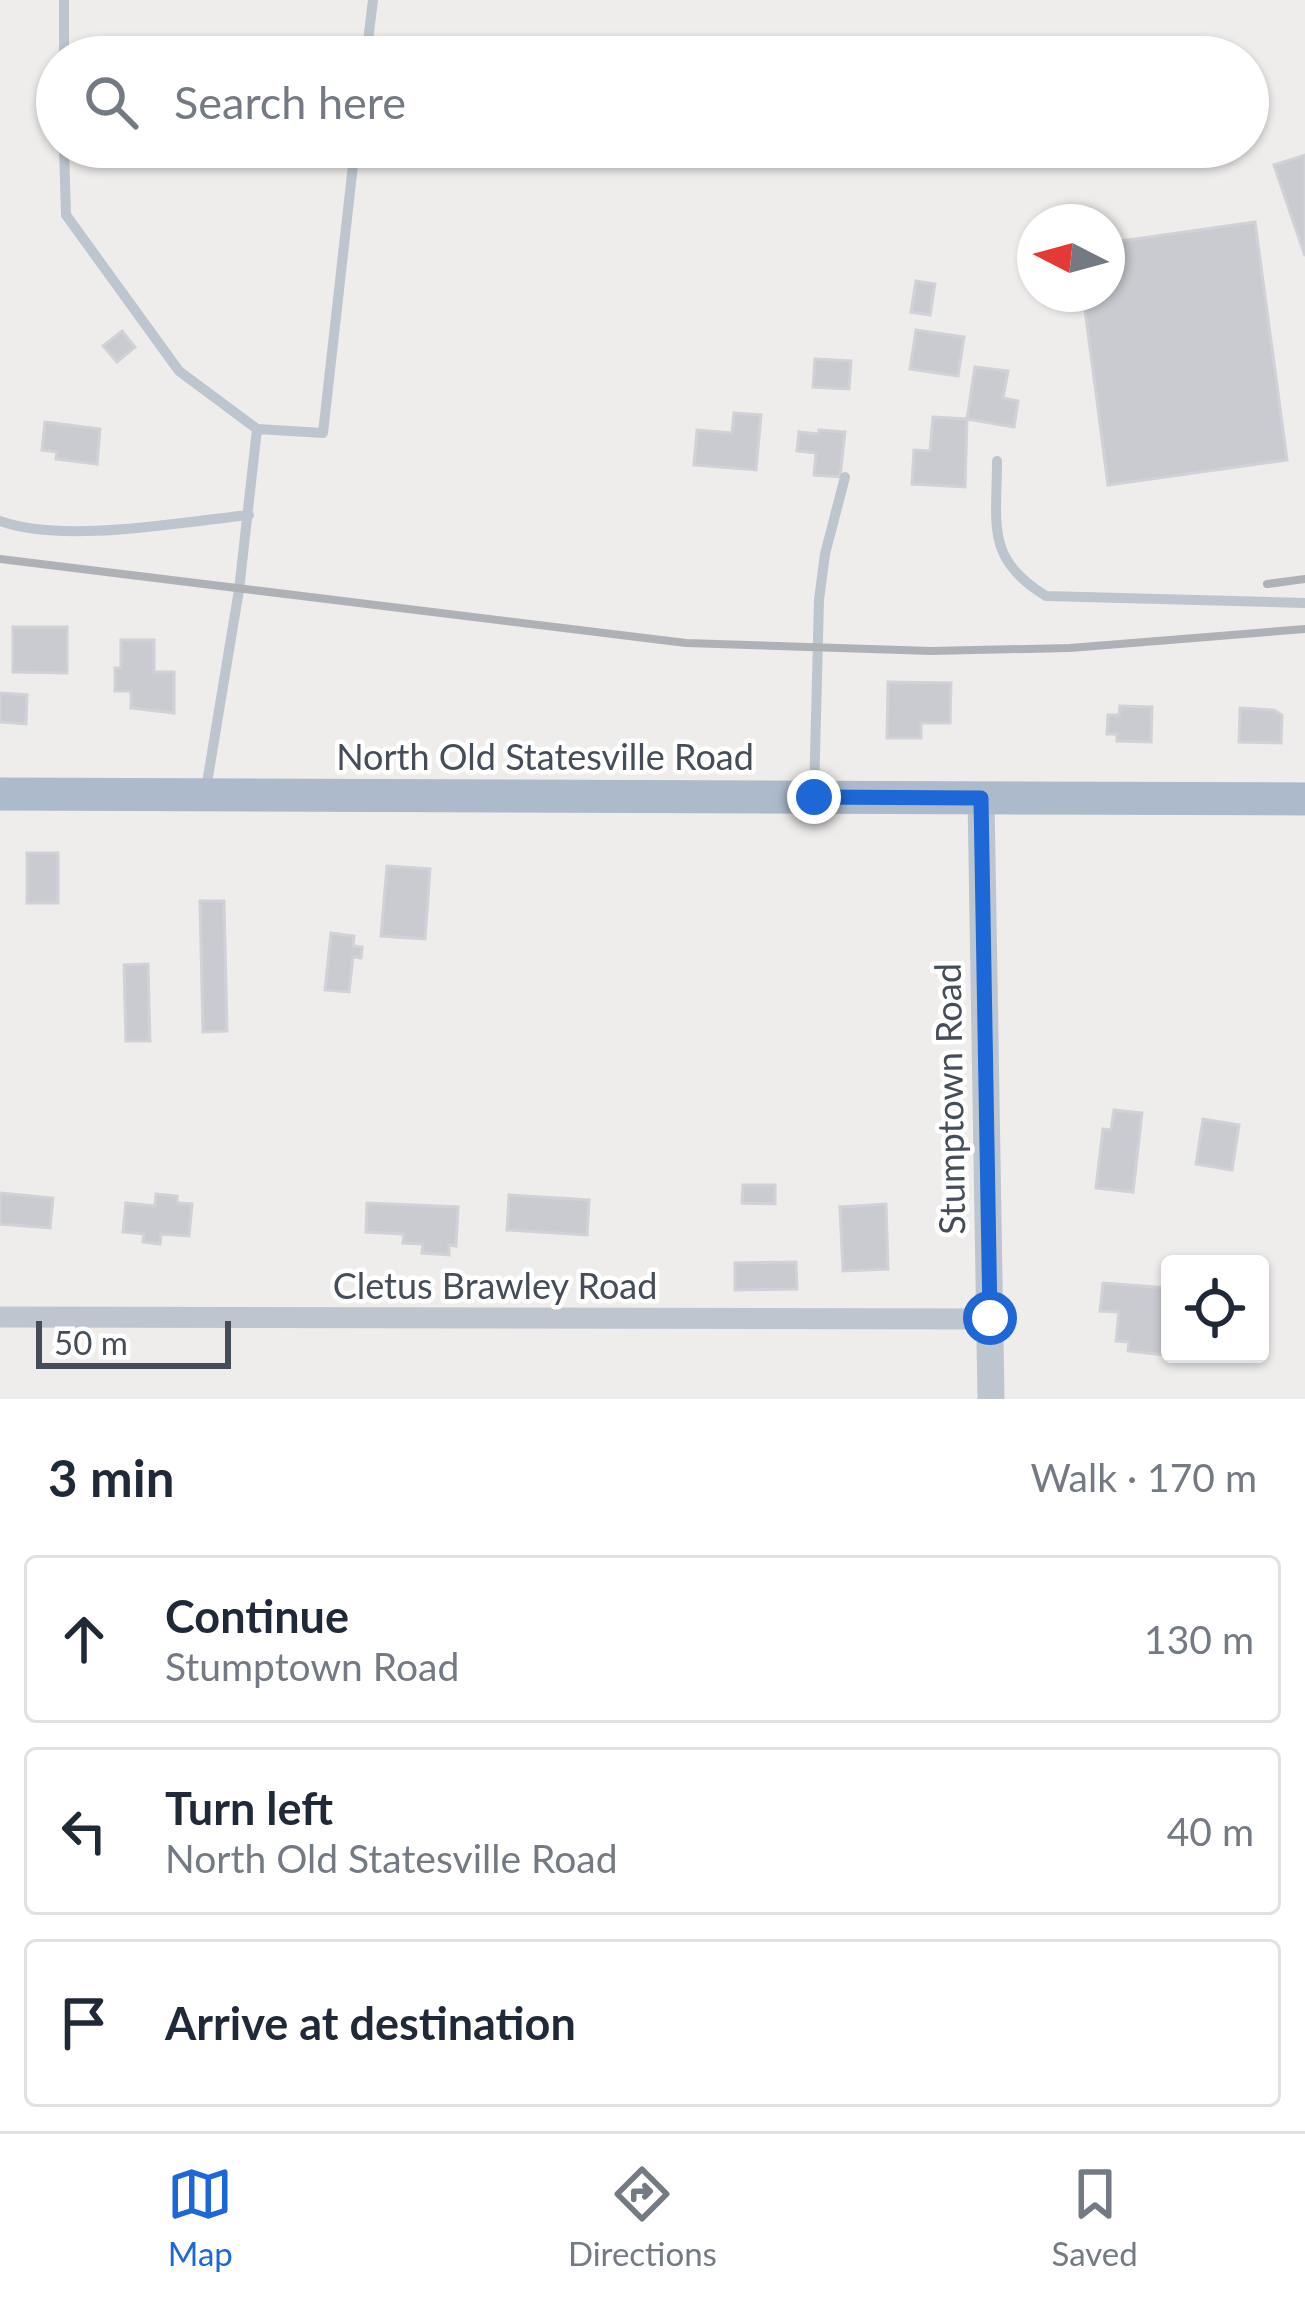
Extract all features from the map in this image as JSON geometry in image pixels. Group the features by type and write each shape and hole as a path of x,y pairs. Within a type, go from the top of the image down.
{"main road":[{"name":"North Old Statesville Road","path":"0,794 1305,799"}],"street":[{"name":"Stumptown Road","path":"981,798 992,1399"},
{"name":"Cletus Brawley Road","path":"0,1316 990,1318"}],"lane":[{"path":"64,0 64,36"},
{"path":"370,36 374,0"},
{"path":"65,168 66,215 179,371 257,429 323,433 353,168"},
{"path":"206,792 249,514 257,429"},
{"path":"997,461 997,536 1007,565 1020,580 1046,596 1305,603"},
{"path":"814,797 819,600 825,554 845,477"},
{"path":"0,520 26,530 90,529 249,514"}],"building":[{"path":"1305,155 1305,256 1274,165"},
{"path":"1255,222 1287,460 1108,485 1085,312 1125,312 1125,240"},
{"path":"916,281 935,284 930,315 911,312"},
{"path":"916,330 964,337 958,376 910,369"},
{"path":"122,331 135,347 117,362 103,346"},
{"path":"815,359 851,361 849,389 813,387"},
{"path":"975,367 1008,371 1003,398 1018,401 1014,427 967,419"},
{"path":"734,413 761,415 756,470 694,465 697,430 732,433"},
{"path":"933,417 967,419 965,487 912,484 914,450 930,451"},
{"path":"45,422 100,429 97,464 56,459 57,452 42,450"},
{"path":"819,430 845,432 840,477 814,475 816,453 797,451 799,432 819,434"},
{"path":"13,627 67,627 67,673 13,672"},
{"path":"121,640 154,640 154,672 174,672 174,713 131,708 131,691 115,691"},
{"path":"888,682 951,683 950,723 921,723 921,738 887,738"},
{"path":"0,693 27,695 26,724 0,722"},
{"path":"1120,706 1152,707 1151,742 1117,741 1117,734 1107,734 1108,715 1119,715"},
{"path":"1240,708 1274,710 1282,715 1281,743 1239,742"},
{"path":"27,853 58,853 58,903 27,903"},
{"path":"387,866 430,869 425,939 381,936"},
{"path":"200,901 224,901 227,1031 203,1032"},
{"path":"331,933 354,936 353,946 362,947 361,958 353,957 349,992 325,990"},
{"path":"148,964 150,1041 126,1041 124,965"},
{"path":"1114,1110 1142,1113 1133,1192 1096,1188 1103,1129 1111,1130"},
{"path":"1203,1119 1239,1125 1232,1170 1196,1164"},
{"path":"743,1185 775,1185 775,1204 742,1203"},
{"path":"0,1193 53,1198 50,1228 0,1224"},
{"path":"156,1194 177,1196 177,1203 192,1204 189,1236 161,1234 160,1244 143,1242 144,1234 123,1232 126,1203 155,1206"},
{"path":"509,1195 589,1200 587,1235 507,1230"},
{"path":"367,1203 458,1207 456,1246 449,1245 449,1255 422,1253 423,1244 403,1243 404,1234 366,1232"},
{"path":"886,1204 888,1269 843,1271 840,1207"},
{"path":"796,1262 797,1289 735,1290 735,1263"},
{"path":"1103,1283 1161,1288 1161,1354 1128,1351 1129,1342 1116,1341 1119,1312 1100,1311"}],"railway":[{"path":"0,559 686,643 931,651 1070,648 1305,629"},
{"path":"1267,584 1305,579"}],"route":[{"path":"814,797 981,798 990,1318"}]}
